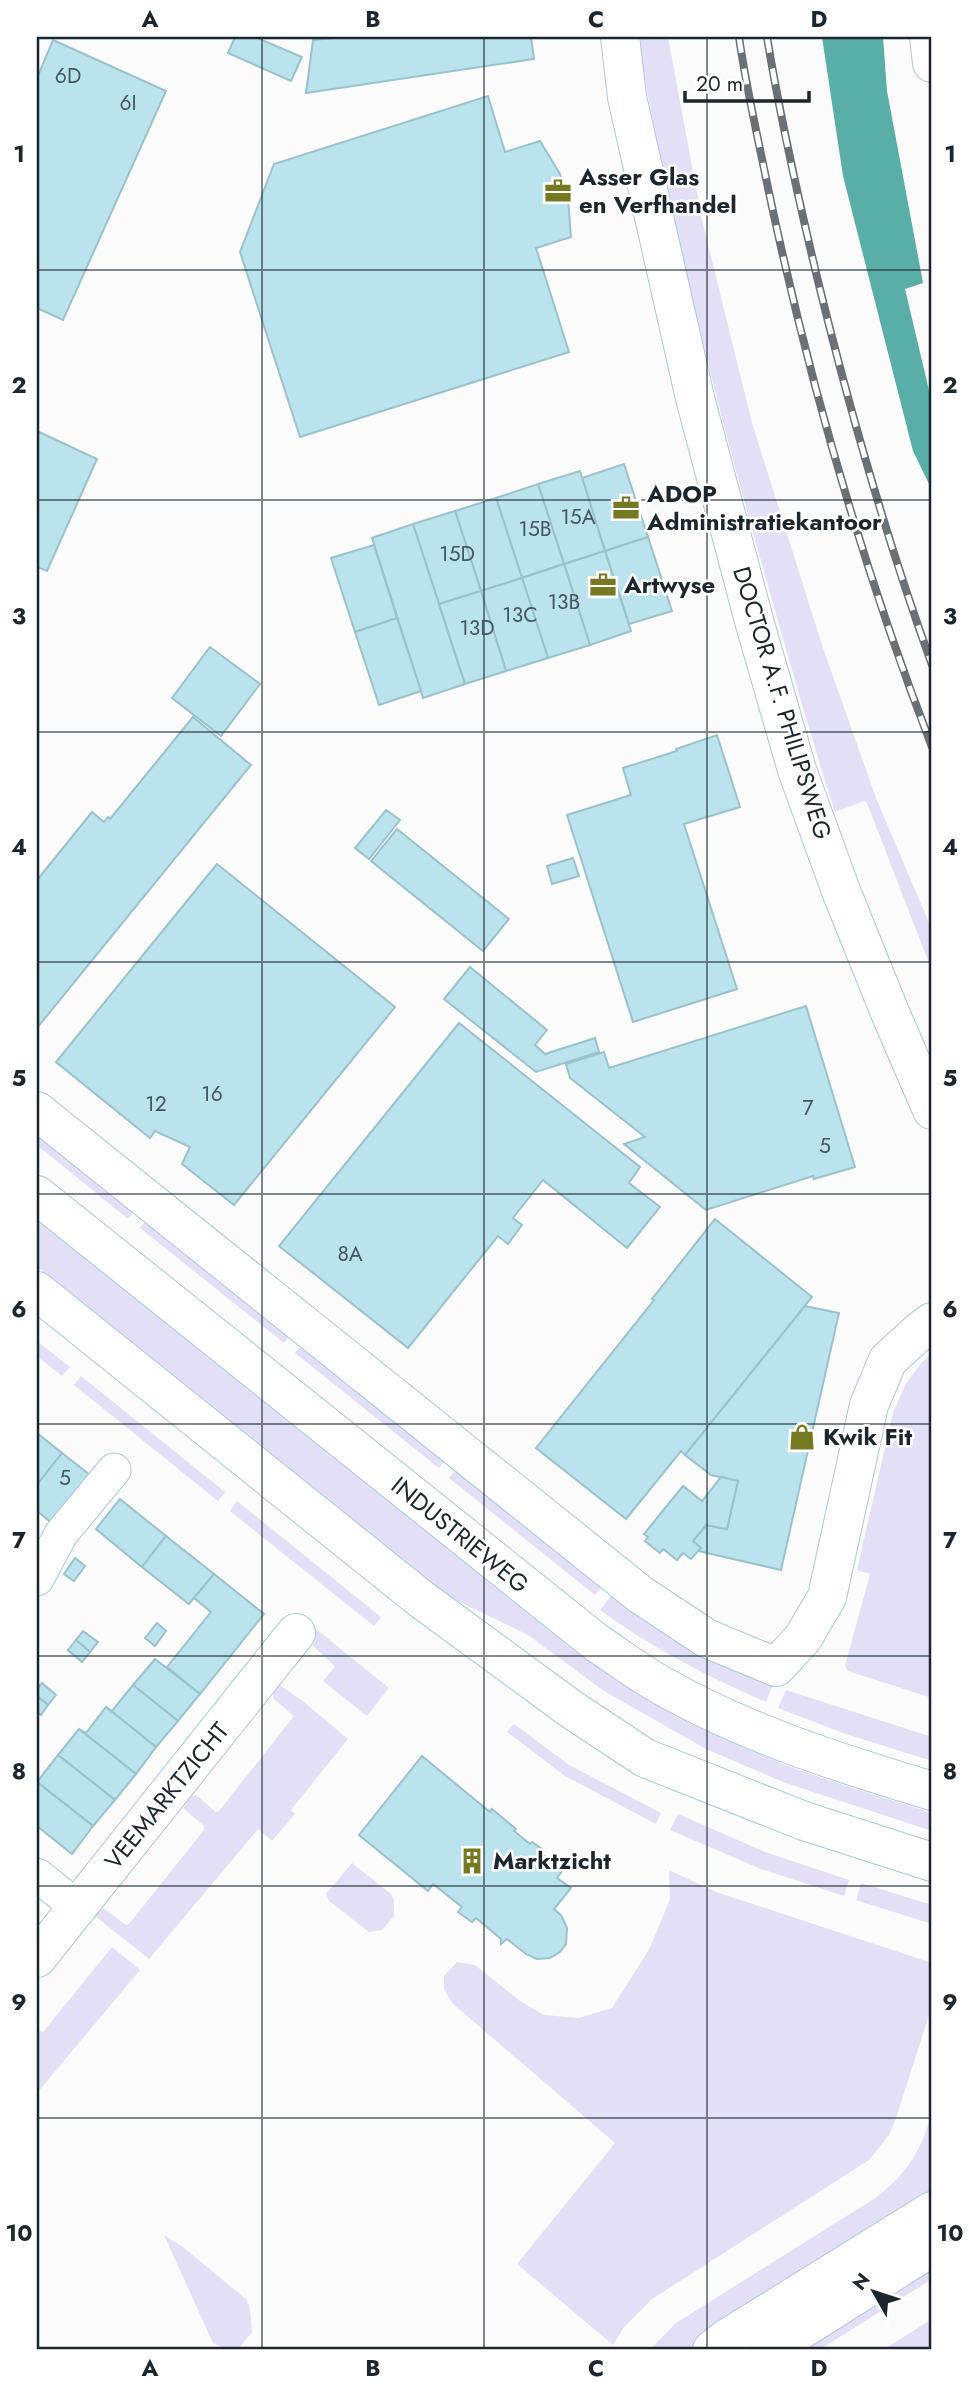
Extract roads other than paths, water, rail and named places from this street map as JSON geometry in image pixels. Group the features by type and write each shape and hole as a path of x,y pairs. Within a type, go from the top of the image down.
{"street":[{"name":"DOCTOR A.F. PHILIPSWEG","path":"620,37 627,97 695,398 797,770 846,904 932,1110"},
{"path":"929,37 932,63"},
{"path":"37,1111 641,1595 706,1638 776,1667 803,1638 827,1597 869,1405 888,1360 932,1322"},
{"name":"INDUSTRIEWEG","path":"37,1195 597,1643 659,1684 729,1718 830,1759 932,1791"},
{"path":"37,1291 421,1599 571,1709 645,1759 804,1821 932,1862"},
{"path":"37,1579 61,1534 114,1470"},
{"name":"VEEMARKTZICHT","path":"37,1958 296,1633"},
{"path":"37,1875 78,1907"},
{"path":"712,2350 932,2211"},
{"path":"769,2350 932,2247"}],"water":[{"path":"822,37 883,37 887,91 923,283 905,289 932,403 932,490 913,451 843,176"}],"railway":[{"path":"739,37 768,188 819,400 882,610 932,747"},
{"path":"767,37 796,187 842,375 884,521 932,665"}],"place":[{"name":"Asser Glas en Verfhandel","path":"558,191"},
{"name":"ADOP Administratiekantoor","path":"626,508"},
{"name":"Artwyse","path":"603,585"},
{"name":"Kwik Fit","path":"802,1437"},
{"name":"Marktzicht","path":"472,1861"}]}
